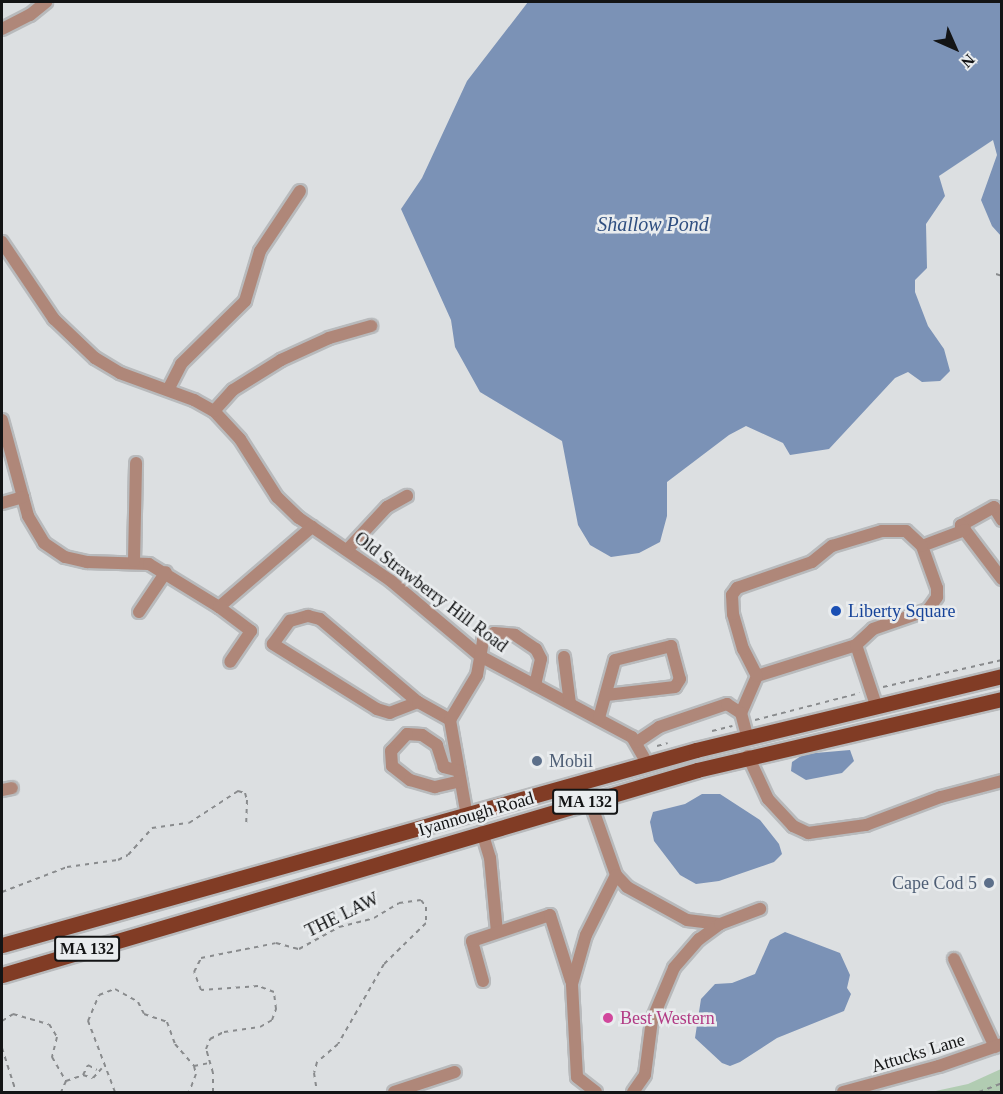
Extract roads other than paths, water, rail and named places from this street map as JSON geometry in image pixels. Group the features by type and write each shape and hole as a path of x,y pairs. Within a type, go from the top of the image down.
{"main road":[{"name":"Iyannough Road","path":"2,945 467,816 647,763 744,724 876,705 1002,676"},
{"name":"Iyannough Road","path":"2,975 482,832 748,756 1002,699"}],"street":[{"path":"2,28 30,15 46,2"},
{"path":"168,390 181,364 245,301 261,251 300,191"},
{"name":"Old Strawberry Hill Road","path":"2,242 49,313 79,344 120,373 168,390 214,411 240,439 277,497 312,527 391,581 480,656 599,718 637,742"},
{"path":"214,411 233,390 281,360 329,338 371,326"},
{"path":"2,420 22,497 36,534 54,551 87,562 134,561 166,572 251,631 230,662"},
{"path":"134,561 136,463"},
{"path":"347,550 387,507 407,496"},
{"path":"2,503 22,497"},
{"path":"1002,520 994,507 961,525 1002,579"},
{"path":"219,607 312,527"},
{"path":"922,546 965,530"},
{"path":"744,724 757,676 743,649 733,614 732,595 737,588 812,562 832,546 882,531 906,531 922,546 937,588 934,603 921,614 873,629 856,645 757,676"},
{"path":"139,612 166,572"},
{"path":"418,702 396,712 377,710 273,644 290,621 313,616 336,630 418,702 450,720"},
{"path":"467,816 450,720 477,675 483,640 500,632 515,635 539,654 535,685"},
{"path":"856,645 876,705"},
{"path":"599,718 615,660 671,646 680,679 675,687 606,695"},
{"path":"564,657 570,704"},
{"path":"647,763 637,742 659,727 717,705 733,706 744,724"},
{"path":"406,734 422,735 437,745 444,767 459,776 435,788 410,780 392,766 391,751 406,734"},
{"path":"748,756 768,799 802,832 866,825 941,797 1002,781"},
{"path":"590,801 616,875 640,897 663,909 687,920 720,924"},
{"path":"482,832 490,858 497,933"},
{"path":"572,984 586,935 616,875"},
{"path":"637,1092 645,1075 652,1020 664,988 684,955 720,924 760,909"},
{"path":"483,981 472,941 550,915 572,984 577,1077 596,1092"},
{"path":"954,959 998,1046"},
{"name":"Attucks Lane","path":"843,1092 998,1046"},
{"path":"394,1092 455,1072"}],"water":[{"name":"Shallow Pond","path":"528,2 1001,2 1001,236 992,226 981,200 997,155 993,140 939,176 945,196 926,224 927,268 915,280 915,292 928,326 944,349 950,371 940,381 922,382 908,372 895,378 829,449 790,455 783,443 746,426 729,435 667,482 667,516 660,542 639,553 611,557 590,545 578,525 562,441 480,392 455,347 451,320 401,209 422,178 467,81"},
{"path":"850,750 854,761 842,773 806,780 791,771 792,762 804,754"},
{"path":"702,794 720,794 760,820 779,844 782,854 774,862 719,881 696,884 680,875 654,841 650,822 653,812 685,804"},
{"path":"785,932 840,953 850,975 847,988 851,994 844,1011 777,1038 740,1062 730,1066 722,1063 695,1038 701,999 715,984 732,983 755,974 770,940"}],"place":[{"name":"Liberty Square","path":"836,611"},
{"name":"Mobil","path":"537,761"},
{"name":"Cape Cod 5","path":"989,883"},
{"name":"Best Western","path":"608,1018"}]}
